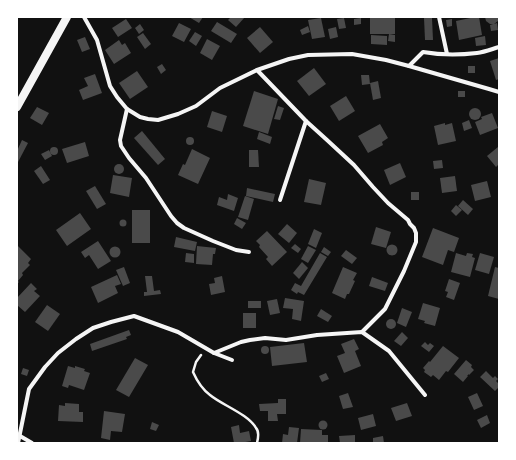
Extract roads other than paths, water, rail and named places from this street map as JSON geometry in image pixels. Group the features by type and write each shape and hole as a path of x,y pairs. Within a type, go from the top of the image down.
{"main road":[{"path":"17,107 67,17"}],"street":[{"path":"84,17 97,40 110,86 127,109 148,120 158,120 178,114 196,106 220,88 257,70 289,59 308,55 352,54 386,60 499,92"},
{"path":"439,17 446,54"},
{"path":"409,66 423,52 446,54 478,53 499,47"},
{"path":"257,70 306,120 354,165 373,188 408,220 414,228 416,233 416,242 404,271 385,309 362,332"},
{"path":"127,109 120,140 121,146 146,178 171,216 184,228 236,250 249,252"},
{"path":"280,200 306,120"},
{"path":"18,443 30,389 45,367 58,353 93,328 134,316 178,332 214,353 232,360"},
{"path":"214,353 250,340 265,338 286,340 318,334 362,332 389,351 424,394"},
{"path":"20,436 32,443"}]}
